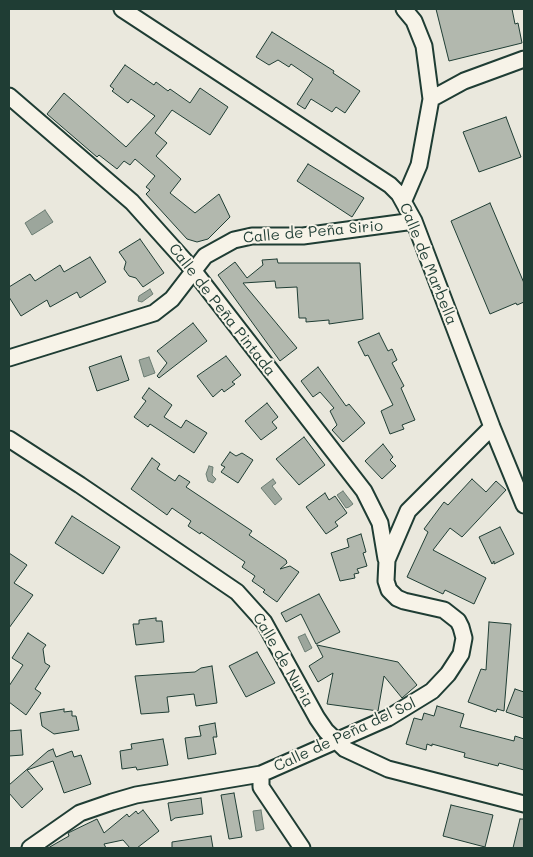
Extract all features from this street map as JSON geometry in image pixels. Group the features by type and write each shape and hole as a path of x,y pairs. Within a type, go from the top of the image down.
{"street":[{"name":"Calle de Marbella","path":"122,9 390,185 404,200 414,221 492,427 524,505"},
{"path":"404,9 414,21 424,46 431,99 419,165 404,200"},
{"path":"431,99 464,82 524,59"},
{"name":"Calle de Peña Pintada","path":"9,96 132,202 193,270 364,491 380,523 386,560"},
{"name":"Calle de Peña Sirio","path":"9,358 154,313 172,299 205,256 234,240 252,236 303,236 414,221"},
{"name":"Calle de Peña del Sol","path":"30,848 80,813 112,802 261,774 388,718 432,691 455,664 464,646 461,628 452,616 444,610 404,601 389,590 386,581 386,560 408,511 492,427"},
{"name":"Calle de Nuria","path":"9,439 237,592 264,622 316,718 337,742 358,756 388,769 524,804"},
{"path":"261,774 261,787 302,848"}],"shaded area":[{"path":"45,210 53,222 32,235 25,223"},
{"path":"150,289 153,294 142,302 138,301 139,296"},
{"path":"149,357 155,373 144,377 139,360"},
{"path":"209,466 213,467 212,475 216,479 213,483 208,481 206,474"},
{"path":"273,479 276,483 272,486 282,499 275,505 261,488"},
{"path":"343,491 353,504 346,508 337,495"},
{"path":"305,634 312,648 305,652 298,637"},
{"path":"261,810 264,829 256,831 253,811"}],"building":[{"path":"436,9 512,9 515,24 518,23 522,43 449,61"},
{"path":"272,32 334,71 333,73 360,91 345,113 336,107 332,112 311,99 305,109 297,104 313,79 291,64 289,67 278,60 269,65 256,57"},
{"path":"125,65 154,85 156,82 168,91 170,89 190,103 200,88 228,107 210,135 172,110 155,133 167,143 156,156 181,179 170,193 195,213 219,194 230,217 208,239 197,242 187,239 146,194 150,190 146,187 155,176 135,159 130,165 124,161 117,169 99,155 97,157 47,114 64,93 126,147 155,116 131,99 128,103 112,91 114,89 110,86"},
{"path":"506,117 521,157 479,172 463,132"},
{"path":"308,164 364,198 352,217 297,181"},
{"path":"490,203 524,283 524,302 517,305 516,303 490,314 451,221"},
{"path":"140,239 164,273 143,287 136,278 129,276 124,269 126,262 119,252"},
{"path":"90,257 106,282 80,298 77,292 50,307 47,300 21,316 9,297 9,287 30,274 35,281 60,265 64,272"},
{"path":"277,259 278,263 360,263 363,319 329,324 329,320 306,322 306,318 299,318 297,287 276,288 275,281 243,283 297,348 280,361 218,275 235,262 247,278 263,265 262,260"},
{"path":"193,323 207,341 159,378 157,376 167,363 157,351"},
{"path":"379,333 388,351 392,349 397,360 392,363 404,386 401,388 415,420 402,425 404,429 390,434 381,411 393,405 368,355 365,356 358,342"},
{"path":"121,356 129,380 97,391 89,367"},
{"path":"226,356 241,375 232,382 235,384 224,392 222,389 213,397 197,376"},
{"path":"318,367 346,406 349,404 365,423 343,442 332,430 337,425 330,411 334,408 320,392 313,397 301,381"},
{"path":"149,388 172,405 164,417 181,428 186,420 207,433 194,453 150,424 148,427 134,417 146,401 142,398"},
{"path":"267,403 278,417 272,422 277,428 261,440 245,421"},
{"path":"304,437 325,465 299,485 276,459"},
{"path":"383,444 393,457 390,460 396,466 382,479 365,461"},
{"path":"230,452 236,456 242,453 253,460 238,483 221,472 225,467 221,465"},
{"path":"152,458 160,464 157,469 175,481 179,475 190,482 186,487 252,531 249,535 286,560 287,563 280,569 290,566 299,572 277,602 252,581 255,576 242,567 245,562 201,532 200,534 188,526 191,521 172,508 167,515 131,489"},
{"path":"472,479 486,492 496,481 506,490 462,537 450,528 433,550 486,578 474,604 445,590 443,594 407,577 428,532 424,529 444,502 448,505"},
{"path":"325,493 329,500 335,496 347,513 335,522 338,526 326,534 306,507"},
{"path":"72,516 120,547 103,574 55,543"},
{"path":"500,527 514,554 494,564 494,561 492,564 479,537"},
{"path":"361,534 366,552 363,553 367,566 357,569 359,573 354,574 355,578 340,581 331,553 349,547 347,539"},
{"path":"9,553 27,565 14,583 33,595 9,628"},
{"path":"319,594 340,632 316,644 301,614 286,622 281,613"},
{"path":"156,618 156,621 162,621 164,642 136,645 133,624 139,624 139,620"},
{"path":"489,622 511,624 504,711 497,709 496,712 468,702 481,669 486,670"},
{"path":"28,633 46,645 43,649 45,663 50,666 35,689 41,693 26,715 9,702 9,686 23,665 12,658"},
{"path":"317,645 398,662 417,685 402,698 384,676 378,711 327,704 333,673 318,682 309,666 323,657"},
{"path":"257,652 275,683 246,697 229,666"},
{"path":"212,666 217,703 196,706 194,694 167,697 169,712 141,714 135,676 195,672 201,668"},
{"path":"515,689 524,692 524,718 506,712"},
{"path":"437,706 464,714 460,727 514,741 515,736 524,739 524,770 499,763 498,766 464,757 465,753 432,744 432,746 427,744 426,750 406,744 414,718 422,720 424,713 434,716"},
{"path":"64,709 64,712 72,711 72,716 76,716 79,730 54,734 42,726 40,713"},
{"path":"215,723 217,737 213,737 216,754 188,759 185,738 201,736 199,726"},
{"path":"21,730 23,755 9,756 9,731"},
{"path":"163,739 168,765 137,770 136,767 122,769 120,751 132,749 131,744"},
{"path":"53,749 56,757 72,751 74,757 81,755 91,784 64,793 53,761 27,770 43,789 22,808 9,793 9,785 48,751"},
{"path":"234,793 242,837 229,839 221,795"},
{"path":"201,798 203,814 175,818 171,821 168,803"},
{"path":"451,805 493,815 485,847 443,836"},
{"path":"143,810 159,831 137,848 130,848 123,840 104,844 106,848 48,848 69,836 68,833 97,819 104,833 127,814 129,817 136,811 138,814"},
{"path":"520,819 524,819 524,848 513,848"},
{"path":"211,836 213,848 172,848 172,842"}]}
